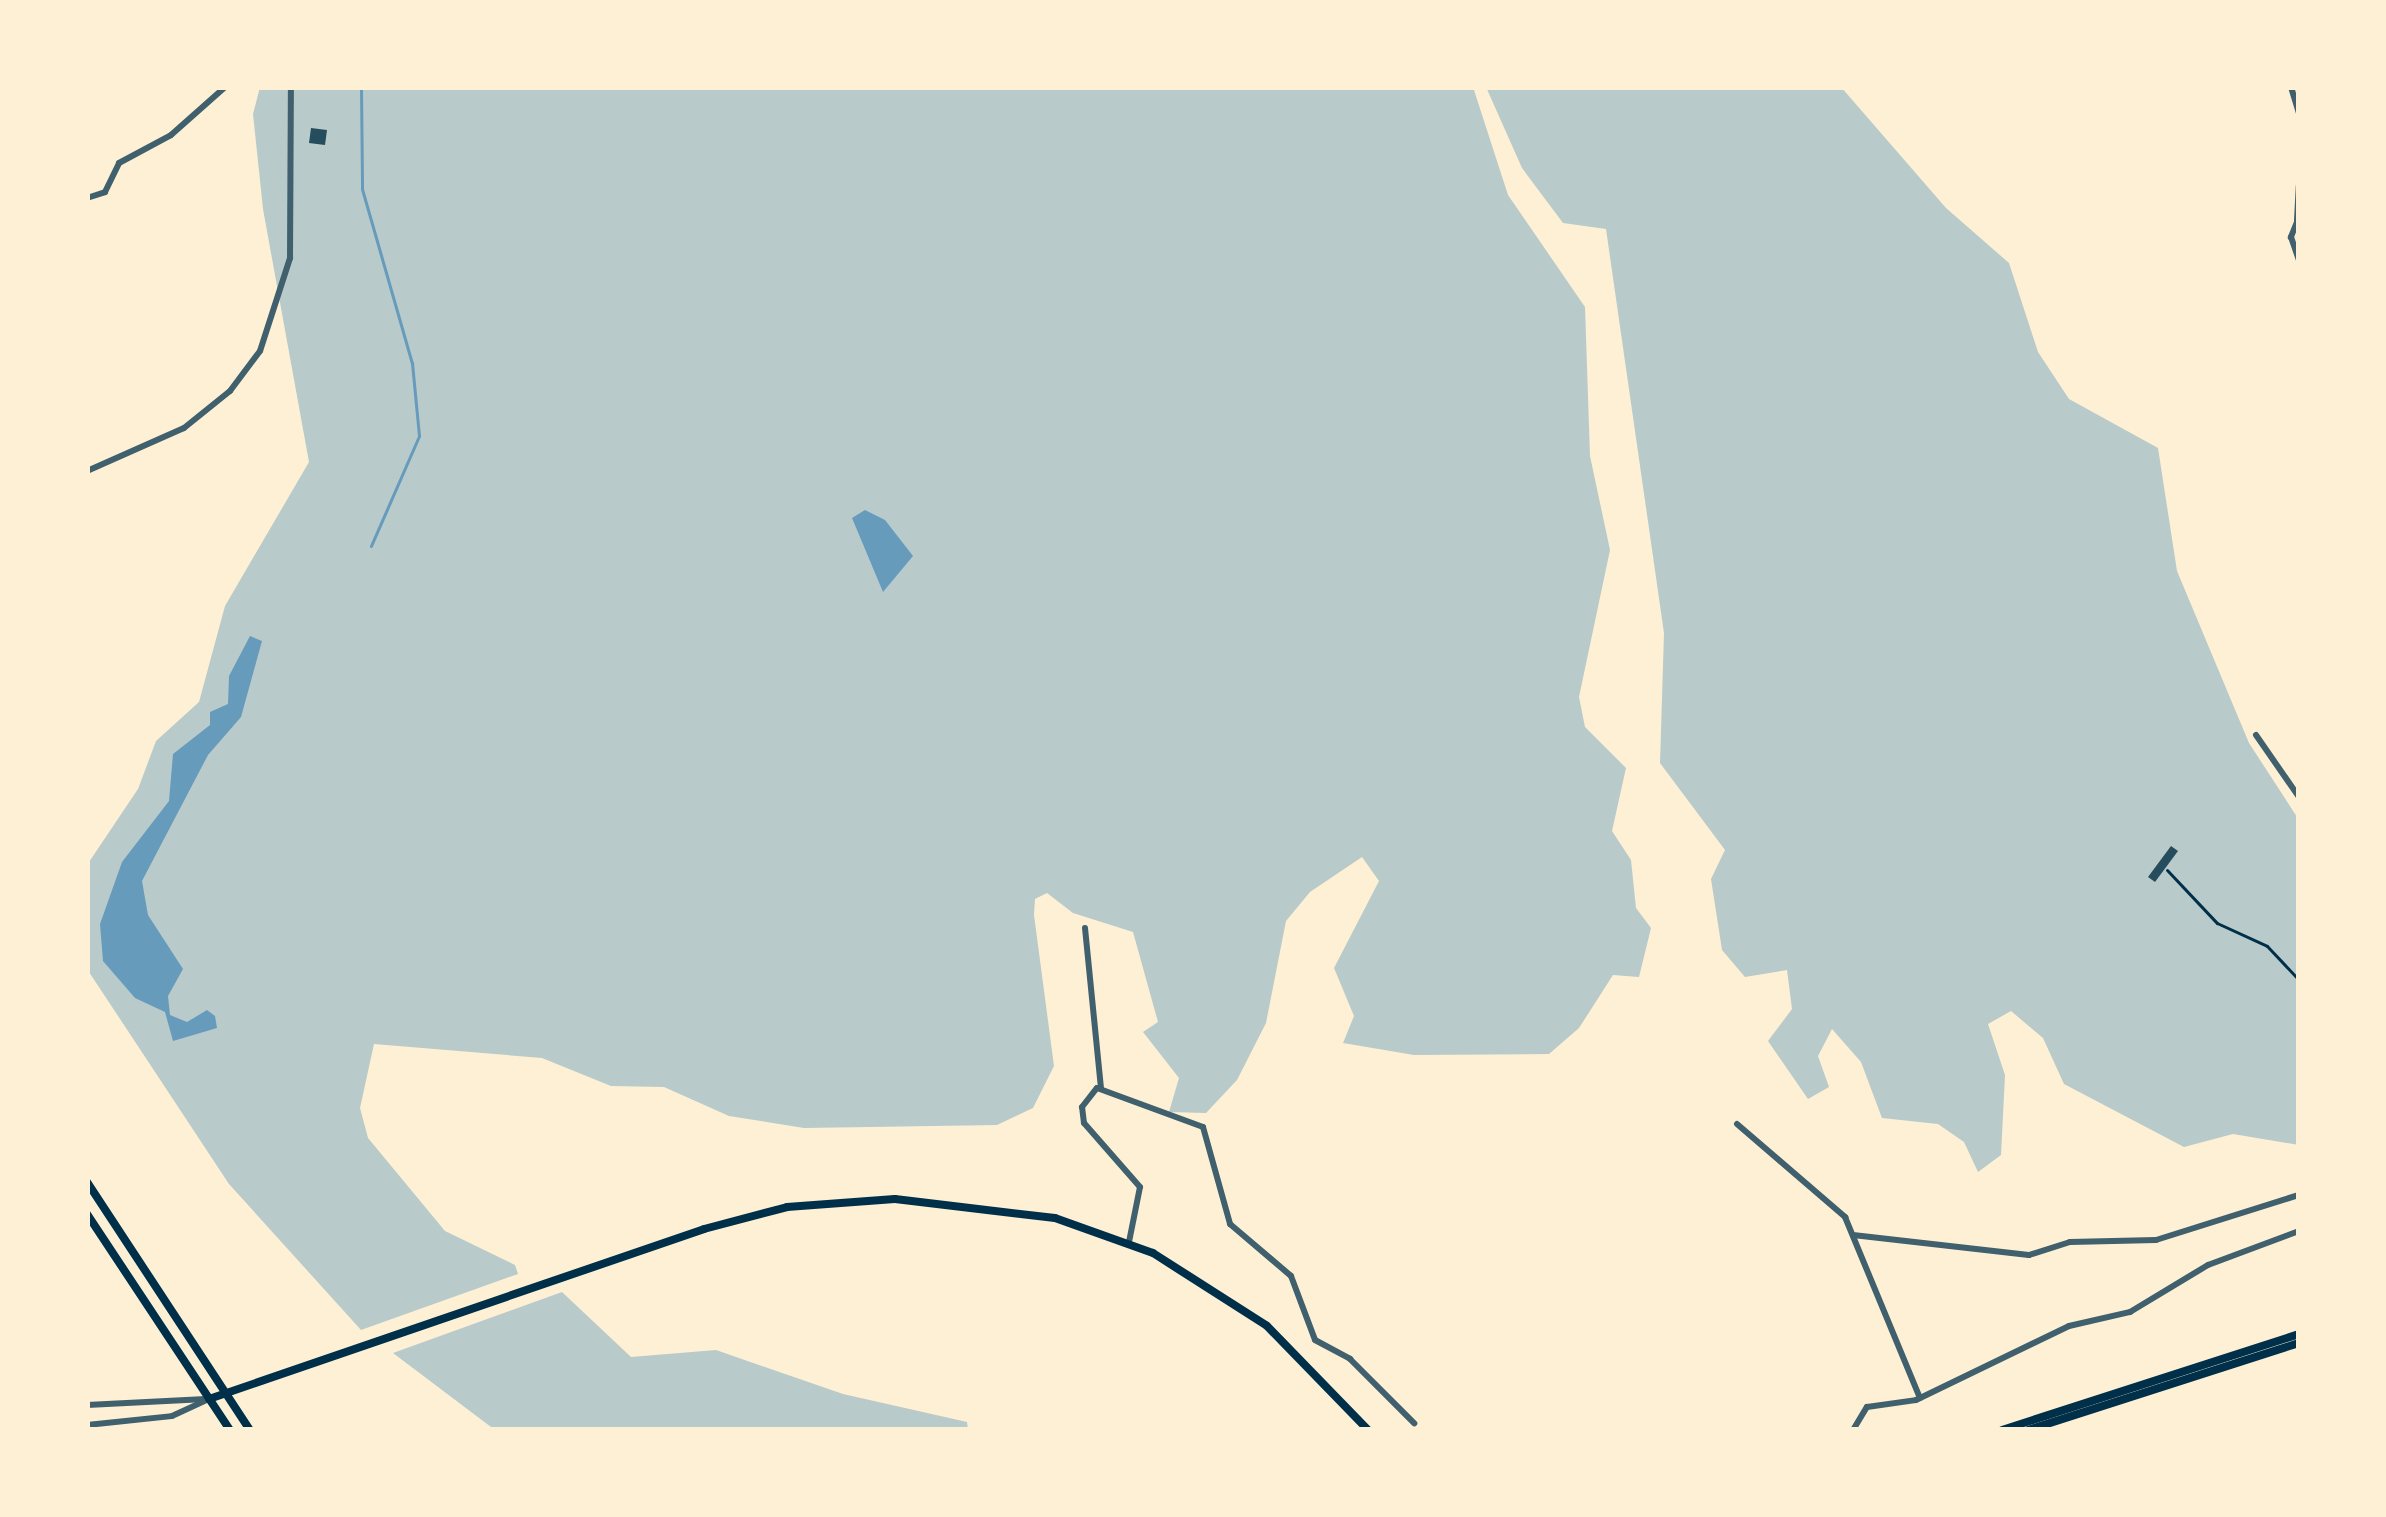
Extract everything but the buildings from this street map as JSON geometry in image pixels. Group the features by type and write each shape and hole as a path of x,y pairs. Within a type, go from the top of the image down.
{"main road":[{"path":"87,1182 250,1430"},
{"path":"209,1399 576,1268 787,1207 895,1198 981,1204 1129,1242 1209,1284 1267,1326 1368,1430"},
{"path":"87,1214 230,1430"},
{"path":"2002,1430 2299,1338"},
{"path":"2029,1430 2299,1338"}],"street":[{"path":"87,198 105,192 119,163 171,135 225,87"},
{"path":"87,471 184,428 230,391 274,322 290,258 291,87"},
{"path":"2291,87 2299,114"},
{"path":"2299,186 2298,220 2291,237 2299,260"},
{"path":"2256,735 2299,797"},
{"path":"1085,928 1100,1088"},
{"path":"1129,1242 1140,1187 1102,1150 1082,1115 1090,1093 1100,1088 1202,1127 1230,1224 1291,1276 1315,1340 1350,1359 1414,1423"},
{"path":"1737,1124 1833,1200 1853,1235 1920,1398"},
{"path":"1853,1235 2029,1255 2070,1242 2156,1240 2299,1195"},
{"path":"1852,1430 1867,1407 1920,1398 2069,1326 2130,1312 2208,1264 2299,1231"},
{"path":"87,1405 209,1399"},
{"path":"87,1425 172,1416 209,1399"}],"path":[{"path":"2167,870 2217,922 2267,946 2299,980"}],"shaded area":[{"path":"260,87 1473,87 1508,195 1585,307 1590,456 1610,550 1579,697 1585,727 1626,768 1612,831 1631,860 1636,908 1651,928 1639,977 1613,975 1579,1028 1549,1054 1414,1055 1343,1043 1354,1016 1334,968 1379,881 1362,857 1310,892 1286,921 1266,1023 1237,1080 1206,1113 1169,1112 1179,1078 1143,1032 1158,1022 1133,932 1073,913 1047,893 1035,899 1034,915 1054,1066 1033,1108 997,1125 804,1128 729,1116 664,1087 611,1086 542,1058 374,1044 360,1108 368,1138 445,1231 515,1265 518,1274 361,1330 229,1184 87,969 87,865 138,789 156,741 199,702 225,606 309,462 263,209 253,114"},
{"path":"1486,87 1841,87 1946,208 2009,263 2038,352 2069,399 2158,448 2177,571 2249,743 2299,820 2299,1145 2233,1134 2184,1147 2064,1084 2043,1038 2011,1011 1988,1024 2005,1075 2001,1155 1978,1172 1964,1142 1938,1124 1882,1118 1861,1062 1832,1029 1818,1056 1829,1087 1808,1099 1768,1041 1792,1009 1787,970 1745,977 1722,950 1711,879 1725,850 1660,763 1664,633 1606,229 1563,223 1522,168"},
{"path":"562,1292 631,1357 716,1350 843,1394 967,1422 968,1430 495,1430 393,1353"}],"water":[{"path":"865,510 885,520 913,556 883,592 852,518"},
{"path":"250,636 262,641 241,717 208,755 142,881 148,915 183,969 168,996 170,1015 187,1022 207,1010 215,1016 217,1028 173,1041 165,1012 135,998 103,961 100,924 122,862 169,801 173,754 210,725 210,712 228,704 229,676"}],"waterway":[{"path":"361,87 362,189 412,363 419,436 371,546"}]}
